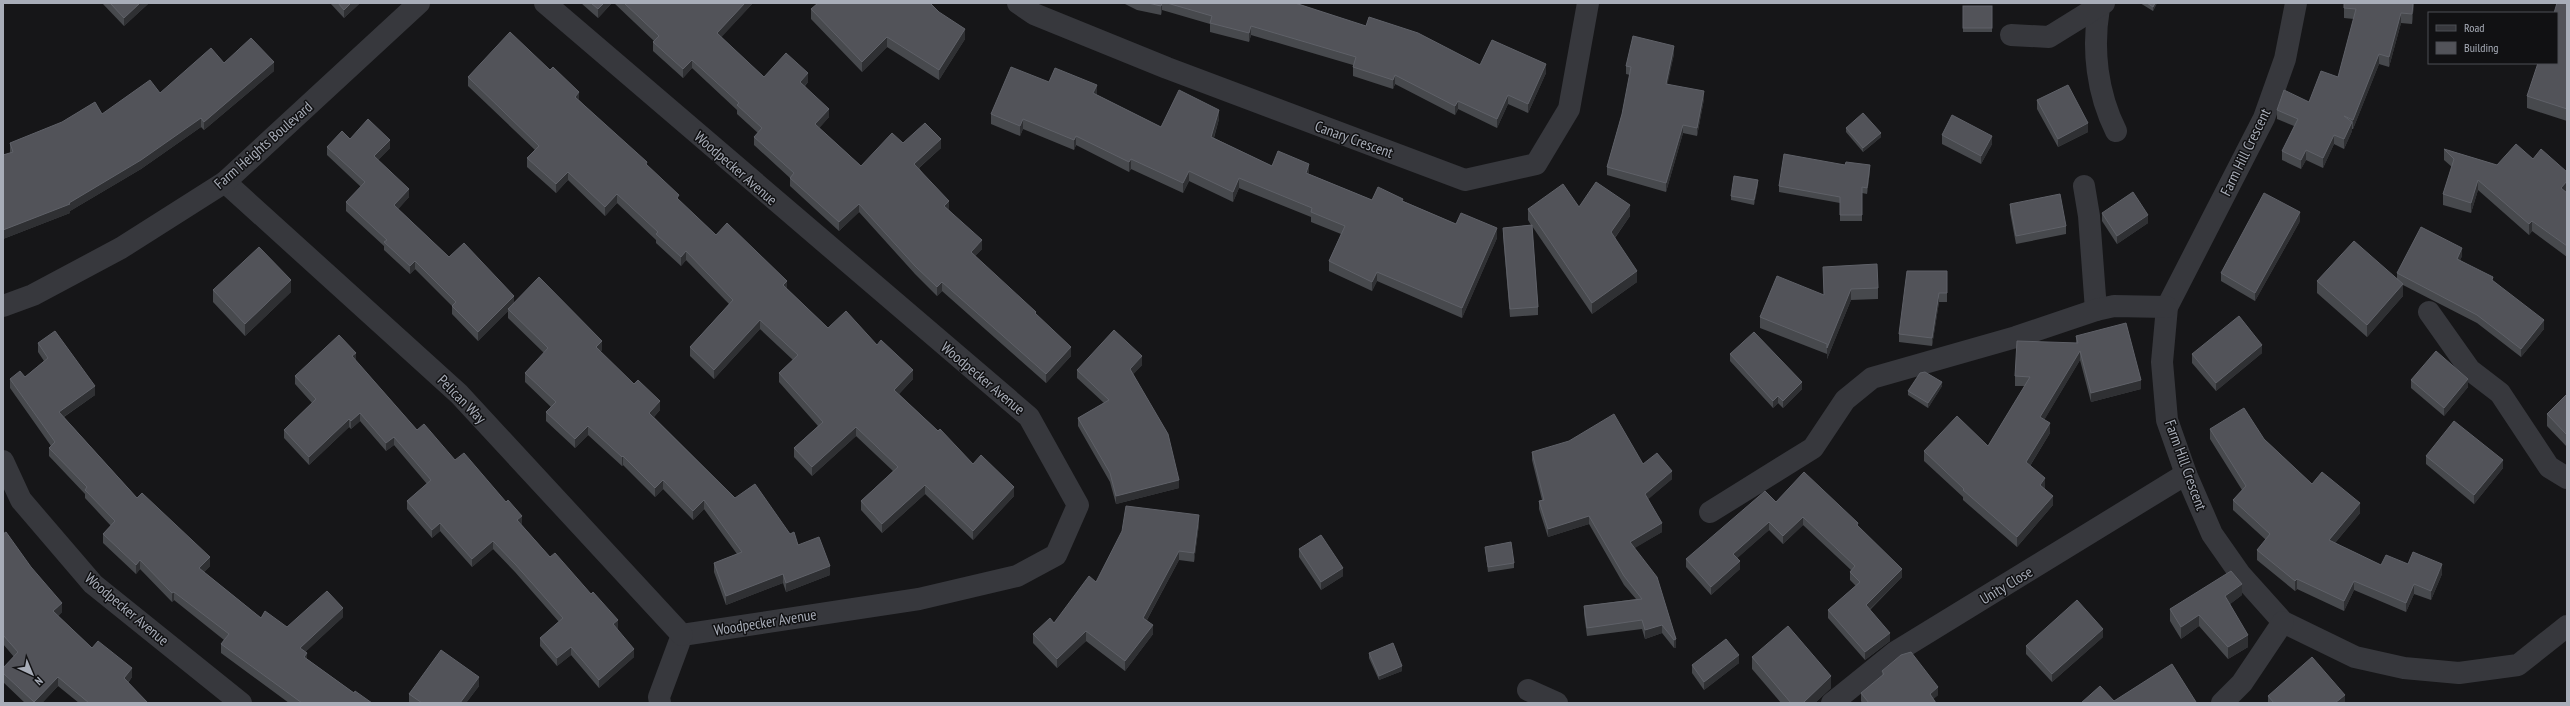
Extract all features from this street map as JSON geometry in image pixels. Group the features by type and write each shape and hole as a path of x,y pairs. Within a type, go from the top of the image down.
{"street":[{"name":"Farm Heights Boulevard","path":"3,306 33,295 121,248 225,182 419,3"},
{"name":"Woodpecker Avenue","path":"545,3 1029,417 1078,505 1056,555 1017,576 919,599 682,634"},
{"name":"Canary Crescent","path":"1018,3 1034,14 1167,68 1465,180 1536,164 1569,109 1588,3"},
{"name":"Farm Hill Crescent","path":"2296,3 2285,59 2264,118 2167,307 2162,362 2167,420 2186,474 2212,534 2240,574 2283,622 2354,657 2404,668 2459,673 2518,665 2567,626"},
{"path":"2011,35 2049,37 2101,5"},
{"path":"2101,5 2094,33 2094,56 2108,116 2116,131"},
{"name":"Pelican Way","path":"225,182 459,394 682,634"},
{"path":"2084,186 2089,216 2096,310"},
{"path":"1710,512 1813,448 1845,400 1872,378 2016,337 2096,310 2114,306 2167,307"},
{"path":"2429,312 2470,370 2500,393 2549,467 2567,478"},
{"name":"Woodpecker Avenue","path":"3,461 21,500 93,584 241,703"},
{"name":"Unity Close","path":"1832,703 1894,653 2186,474"},
{"path":"2222,703 2242,683 2283,622"},
{"path":"660,703 659,697 682,634"},
{"path":"1528,690 1557,703"}],"building":[{"path":"110,3 140,3 124,18"},
{"path":"338,3 351,3 344,10"},
{"path":"591,3 604,3 598,9"},
{"path":"624,3 745,3 717,33 764,77 786,53 808,73 800,82 829,109 815,124 861,166 892,133 903,143 925,123 941,139 914,164 949,201 944,206 982,240 971,252 1036,312 1035,313 1071,347 1046,374 942,282 937,287 915,266 859,204 839,222 790,178 794,173 754,137 762,128 737,105 739,103 692,60 683,69 653,42 659,36"},
{"path":"818,3 930,3 939,12 965,29 939,70 887,37 862,62 811,9"},
{"path":"1148,3 1162,3 1161,6"},
{"path":"1167,3 1295,3 1366,26 1369,17 1418,33 1480,65 1492,40 1546,64 1528,104 1508,95 1497,119 1458,101 1455,106 1395,75 1393,80 1353,67 1356,57 1251,26 1249,33 1210,23 1212,16"},
{"path":"2147,3 2155,3 2153,7"},
{"path":"2344,3 2413,3 2412,14 2401,13 2389,57 2379,54 2353,120 2344,116 2352,122 2344,139 2334,135 2323,158 2306,150 2301,160 2282,151 2298,119 2277,110 2284,90 2309,102 2321,71 2338,77 2356,9 2344,8"},
{"path":"2557,3 2567,3 2567,109 2527,96 2538,64 2558,64 2558,12 2554,12"},
{"path":"1963,6 1992,6 1992,28 1963,28"},
{"path":"510,32 550,70 553,67 579,92 575,97 647,162 646,164 679,195 677,198 716,235 727,223 787,281 783,285 828,328 846,311 877,345 881,340 913,370 894,390 938,431 940,429 973,464 981,455 1014,487 973,531 925,485 882,524 861,501 898,467 856,427 812,467 794,448 823,422 779,373 798,355 760,320 714,370 690,347 733,300 686,251 681,257 656,234 658,232 617,194 605,207 568,172 556,184 527,158 539,146 468,77"},
{"path":"1633,36 1674,46 1666,84 1704,91 1697,128 1683,125 1666,183 1607,167 1622,114 1631,67 1626,66"},
{"path":"251,38 274,62 204,122 201,118 141,160 69,203 70,204 3,230 3,155 13,152 10,143 62,122 95,102 102,114 150,80 160,93 211,48 224,63"},
{"path":"1011,67 1049,82 1055,68 1097,85 1093,93 1161,127 1179,90 1219,110 1211,137 1272,166 1278,151 1309,164 1306,173 1372,200 1378,187 1403,199 1402,201 1456,224 1461,213 1497,228 1462,308 1377,272 1372,282 1329,261 1345,226 1311,212 1312,208 1239,178 1233,192 1189,171 1183,183 1131,159 1129,162 1076,136 1074,140 1023,119 1020,126 991,114"},
{"path":"2068,85 2088,123 2058,139 2037,100"},
{"path":"1863,113 1881,133 1863,148 1846,128"},
{"path":"1952,115 1992,136 1981,156 1942,135"},
{"path":"368,119 390,140 374,156 409,189 394,205 449,257 464,243 514,296 478,332 452,306 456,302 415,261 410,266 384,242 387,240 346,202 365,182 327,147 342,131 350,139"},
{"path":"2516,144 2533,159 2541,149 2567,172 2567,181 2561,188 2567,193 2567,246 2532,221 2529,224 2478,180 2471,203 2443,194 2454,159 2444,149 2497,165"},
{"path":"1784,154 1845,165 1846,162 1870,165 1867,188 1862,187 1862,215 1840,215 1840,197 1779,186"},
{"path":"1734,176 1758,180 1754,200 1731,196"},
{"path":"1596,182 1630,205 1611,232 1637,271 1592,303 1528,209 1563,184 1579,207"},
{"path":"2133,192 2148,215 2117,236 2102,213"},
{"path":"2264,193 2300,212 2255,293 2221,273"},
{"path":"2060,194 2066,226 2016,236 2010,204"},
{"path":"1532,225 1538,307 1510,309 1503,228"},
{"path":"2421,227 2462,248 2457,259 2493,277 2492,280 2544,320 2521,349 2477,315 2397,273"},
{"path":"2354,241 2403,284 2367,325 2317,281"},
{"path":"259,247 291,280 245,324 213,290"},
{"path":"1877,264 1878,288 1851,289 1827,348 1827,344 1760,317 1777,276 1824,295 1823,267"},
{"path":"1907,271 1947,271 1947,293 1939,293 1932,338 1899,334"},
{"path":"539,277 602,341 596,347 634,384 638,380 660,401 649,413 735,498 755,484 790,534 794,532 798,545 819,537 830,566 786,583 783,574 726,596 714,563 742,552 704,500 693,511 663,480 655,488 623,456 622,457 588,426 575,439 546,412 556,402 525,373 548,348 508,309"},
{"path":"2239,316 2262,345 2216,383 2192,354"},
{"path":"2126,323 2141,380 2091,393 2080,351 2040,417 2050,423 2026,462 2045,478 2040,485 2053,496 2017,537 1963,490 1964,489 1924,451 1957,416 1988,446 2030,377 2015,376 2017,341 2078,343 2076,336"},
{"path":"1114,330 1142,356 1130,369 1168,434 1179,480 1116,496 1110,473 1078,418 1109,400 1077,370"},
{"path":"55,331 95,386 59,412 137,498 142,493 210,557 199,568 261,618 265,611 287,627 327,591 343,608 300,648 307,653 304,657 354,693 355,691 372,703 302,703 221,644 229,634 174,592 172,593 140,560 136,565 103,534 115,521 85,490 87,487 49,448 55,442 10,379 20,371 25,377 48,358 38,343"},
{"path":"1754,332 1802,382 1783,401 1778,396 1773,401 1730,354"},
{"path":"339,335 356,353 352,356 417,430 424,424 455,460 464,453 506,502 508,500 522,516 517,520 550,557 555,553 591,594 593,592 618,620 613,624 634,649 599,680 571,647 557,658 540,638 563,618 493,541 472,559 440,523 432,530 407,501 431,480 394,437 386,443 360,413 351,421 349,419 309,457 284,430 316,399 295,376"},
{"path":"2436,351 2468,379 2444,408 2411,380"},
{"path":"1925,372 1942,382 1928,403 1908,391 1920,373"},
{"path":"2567,394 2567,435 2547,414"},
{"path":"2244,408 2264,439 2312,484 2322,472 2360,503 2329,540 2381,565 2386,555 2408,564 2413,552 2442,564 2431,591 2414,584 2406,603 2354,581 2344,601 2297,579 2295,581 2257,550 2270,534 2233,500 2246,486 2210,429"},
{"path":"1614,414 1643,464 1657,453 1672,471 1645,494 1662,523 1630,542 1657,577 1676,639 1674,640 1662,625 1645,630 1642,620 1587,628 1584,606 1642,599 1624,576 1589,516 1548,529 1539,501 1544,500 1532,452 1569,441"},
{"path":"2454,421 2503,460 2474,495 2426,456"},
{"path":"1804,472 1858,523 1857,525 1902,569 1866,605 1890,633 1865,652 1828,610 1860,582 1850,572 1855,566 1803,517 1783,536 1769,522 1733,554 1740,561 1711,587 1686,559 1765,491 1776,502"},
{"path":"1126,506 1199,515 1194,553 1179,551 1143,618 1153,625 1125,661 1086,631 1057,659 1033,634 1050,618 1054,623 1089,576 1096,582 1122,531"},
{"path":"6,532 31,567 62,603 53,611 92,648 98,641 132,668 124,678 148,703 89,703 58,677 34,702 3,673 3,668 18,652 3,635 3,534"},
{"path":"1321,535 1343,568 1321,582 1299,549"},
{"path":"1511,542 1514,563 1488,567 1485,547"},
{"path":"2231,571 2242,584 2225,596 2248,635 2228,647 2199,615 2181,627 2170,609"},
{"path":"2077,600 2103,629 2052,674 2026,646"},
{"path":"1788,626 1831,676 1803,703 1791,703 1752,657"},
{"path":"1726,639 1739,655 1704,682 1692,665"},
{"path":"1393,643 1402,666 1379,676 1369,653"},
{"path":"441,650 479,677 460,703 422,703 409,694"},
{"path":"1911,652 1938,687 1930,694 1936,703 1869,703 1861,693 1884,674 1882,671 1901,655"},
{"path":"2312,657 2345,695 2335,703 2274,703 2268,696"},
{"path":"2172,664 2196,702 2195,703 2081,703 2100,686 2114,701"}]}
